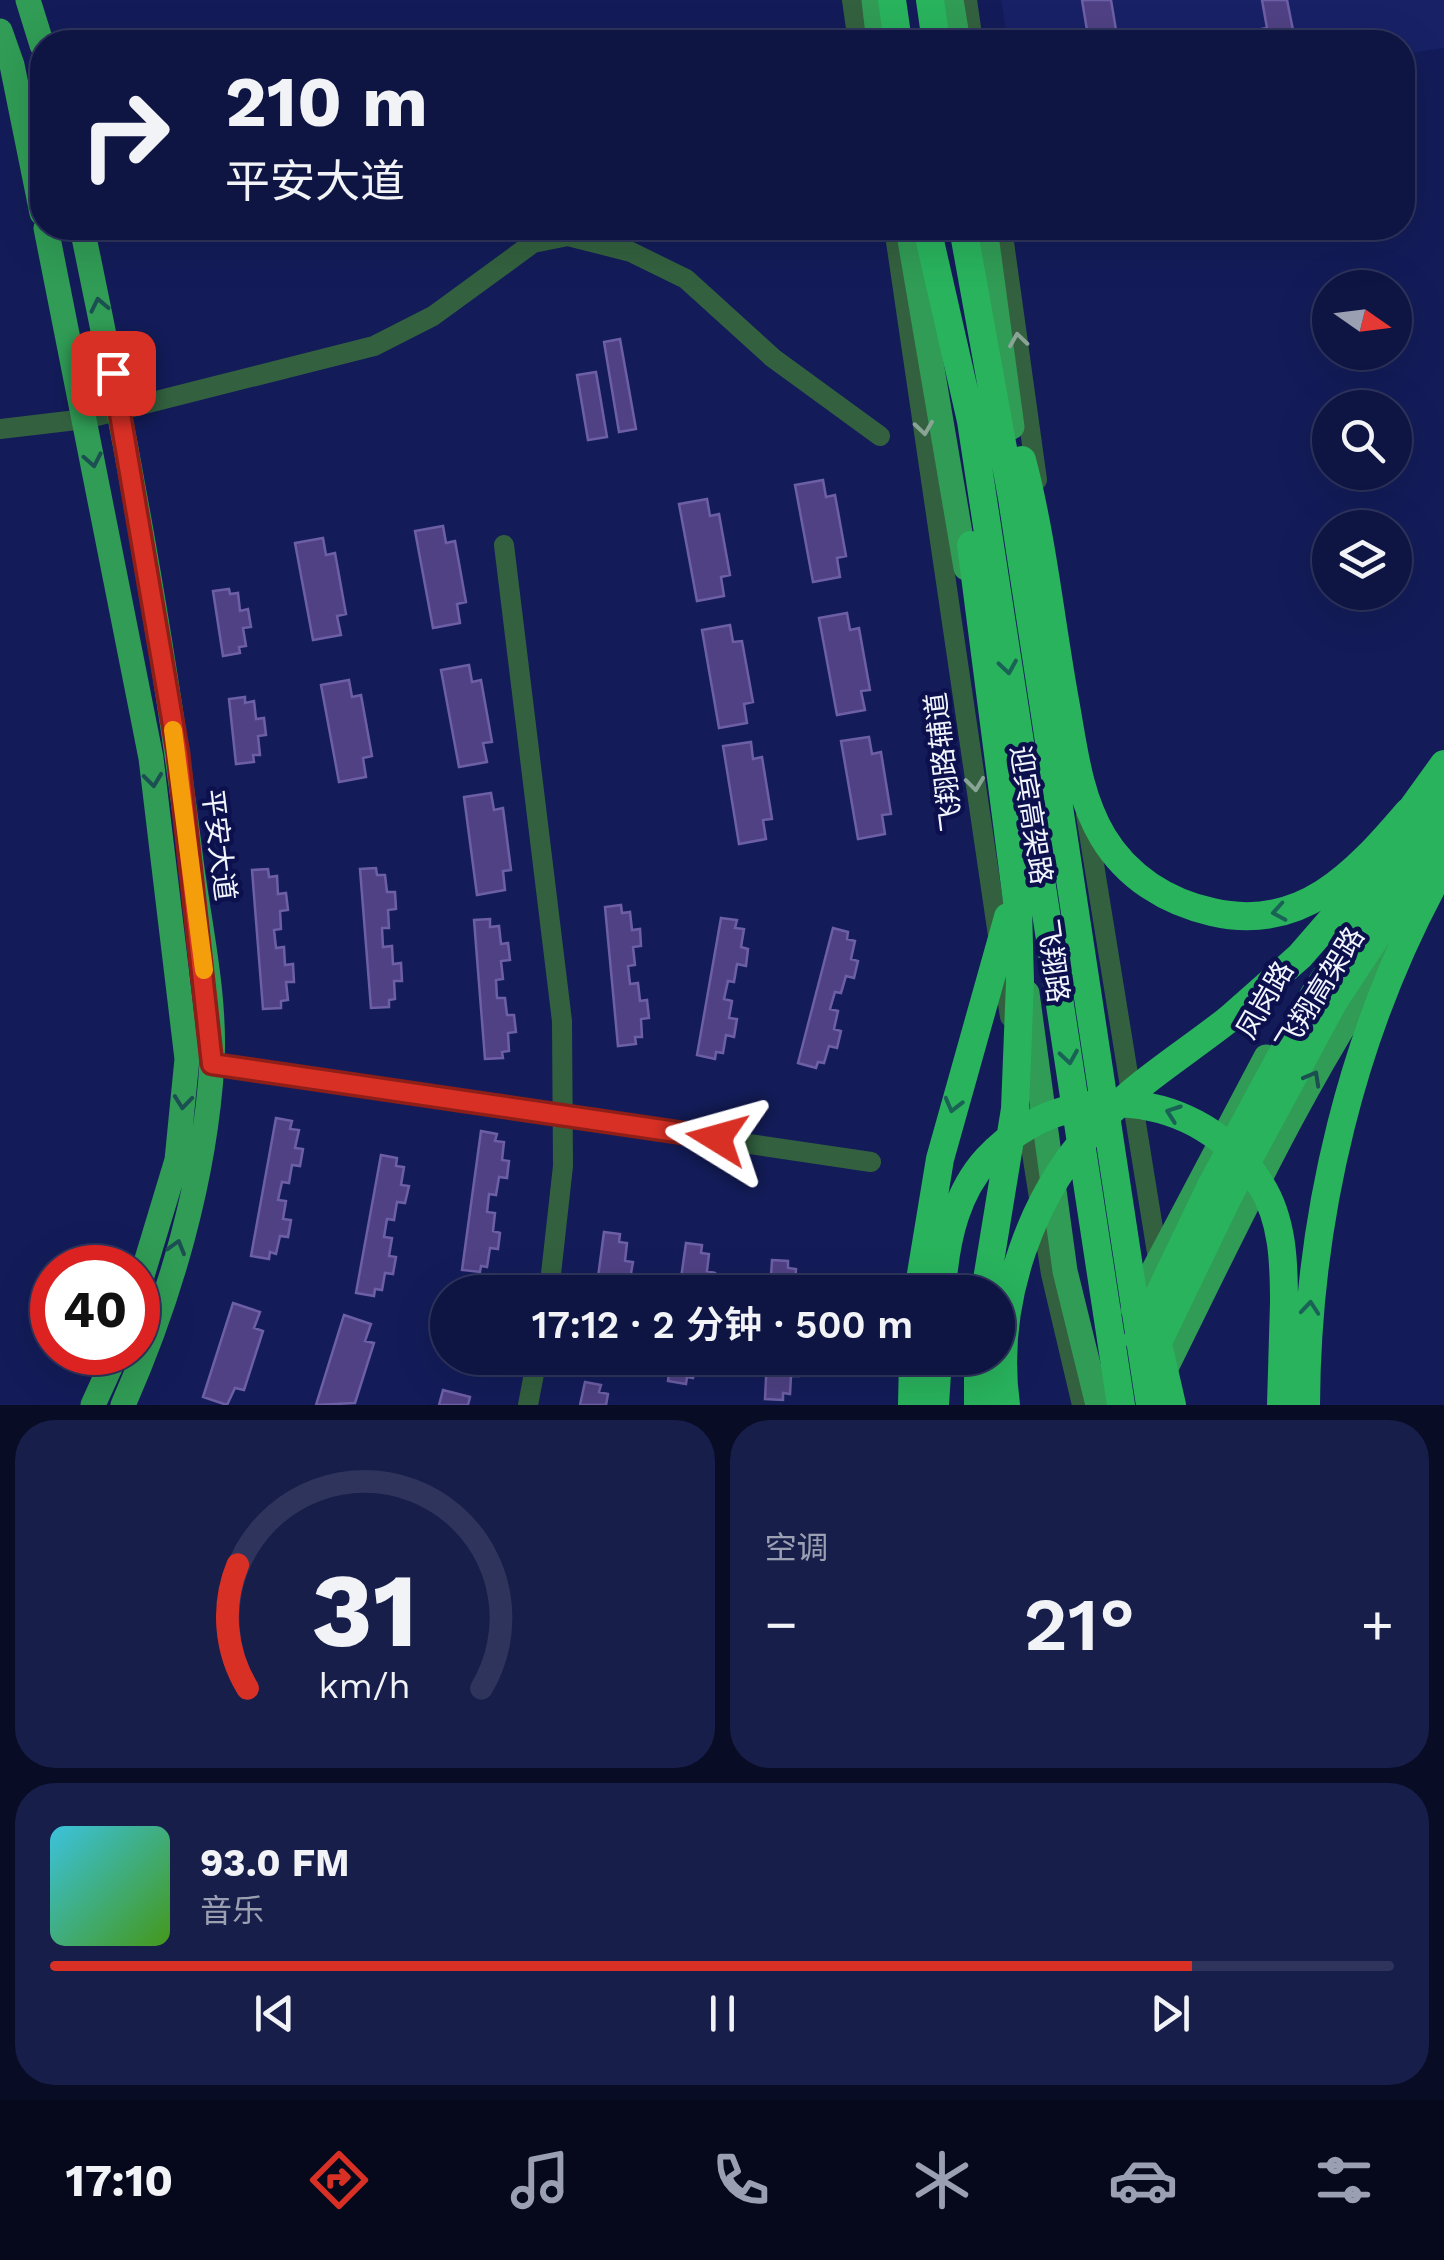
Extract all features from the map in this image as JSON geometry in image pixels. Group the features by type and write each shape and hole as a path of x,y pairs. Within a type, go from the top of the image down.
{"highway":[{"path":"891,0 892,30"},
{"path":"931,0 940,30"},
{"name":"迎宾高架路","path":"929,240 972,421 1103,1403"},
{"name":"迎宾高架路","path":"965,240 1012,498 1088,988 1158,1401"},
{"path":"968,261 1031,496 1074,760 1089,810 1118,858 1166,896 1192,907 1241,916 1293,911 1328,893 1364,864 1444,764"},
{"path":"933,266 1018,909 1020,982 1015,1109 988,1275"},
{"name":"飞翔高架路","path":"1220,1191 1315,993 1444,800"},
{"path":"1006,1405 1004,1358 1016,1275 1036,1216 1058,1176 1106,1116 1300,956 1370,872 1408,812"},
{"name":"飞翔高架路","path":"1220,1191 1325,1016 1444,834"},
{"path":"1306,1405 1310,1298 1341,1125 1389,979 1444,864"},
{"path":"921,1275 940,1158 1006,930 1011,876"},
{"path":"944,1275 951,1224 961,1201 986,1160 1010,1138 1048,1116 1086,1104 1137,1103 1166,1109 1227,1143 1263,1187 1275,1216 1284,1271 1281,1405"},
{"path":"1103,1403 1220,1191"},
{"path":"912,1405 913,1375"},
{"path":"935,1405 937,1375"},
{"path":"978,1375 978,1405"}],"main road":[{"path":"28,0 38,30"},
{"path":"874,0 887,30"},
{"path":"945,30 951,0"},
{"path":"0,31 12,65 30,154"},
{"name":"平安大道","path":"48,240 150,758 187,1060 177,1160 151,1245"},
{"name":"平安大道","path":"85,240 121,409 178,754 212,1064 200,1164 147,1351 124,1405"},
{"name":"飞翔路","path":"910,240 984,672 1065,1271 1103,1403"},
{"name":"飞翔路","path":"987,240 1042,662 1145,1281 1158,1401"},
{"name":"凤岗路","path":"1103,1403 1145,1281 1158,1257 1314,975 1444,786"},
{"path":"1158,1401 1174,1352 1298,1106 1356,1003 1444,875"},
{"path":"93,1405 107,1375"}],"street":[{"path":"852,0 856,30"},
{"path":"967,0 971,30"},
{"path":"0,429 84,418 374,346 433,316 533,243 548,240"},
{"path":"584,240 630,252 686,278 773,358 880,436"},
{"name":"飞翔路辅道","path":"896,240 963,682 982,844 1052,1274 1103,1403"},
{"path":"1004,240 1060,657 1184,1405"},
{"path":"504,545 562,1021 563,1166 551,1275"},
{"path":"212,1064 872,1162"},
{"path":"528,1405 534,1375"}],"shaded area":[{"path":"1001,0 1444,0 1444,48 1415,52 1415,30 1006,30"}],"building":[{"path":"1082,0 1111,0 1116,30 1087,30"},
{"path":"1262,0 1287,0 1293,30 1256,30 1267,28"},
{"path":"620,339 636,429 619,432 604,342"},
{"path":"596,372 607,437 588,440 577,375"},
{"path":"823,480 826,497 835,495 846,556 837,558 840,577 813,582 795,485"},
{"path":"707,499 710,516 719,514 730,575 721,577 724,596 697,601 679,504"},
{"path":"443,526 446,543 455,541 466,602 457,604 460,623 433,628 415,531"},
{"path":"323,538 326,555 335,553 346,614 337,616 341,635 313,640 295,543"},
{"path":"229,589 230,594 238,593 240,611 248,609 251,627 243,628 246,646 239,647 240,653 223,656 213,591"},
{"path":"847,613 850,630 859,628 870,690 861,691 865,710 837,715 819,618"},
{"path":"730,625 733,642 742,641 753,702 744,704 747,723 719,728 702,630"},
{"path":"469,665 472,682 481,680 492,742 483,743 487,762 459,767 441,670"},
{"path":"349,680 352,697 361,695 372,756 363,758 366,777 339,782 321,685"},
{"path":"245,697 245,703 254,701 256,719 264,718 266,735 258,736 260,755 253,755 254,762 236,764 229,699"},
{"path":"869,737 872,754 881,752 891,814 882,815 885,834 858,839 841,741"},
{"path":"751,742 753,759 762,757 772,819 763,820 766,839 739,844 723,746"},
{"path":"491,793 494,810 503,808 511,870 503,871 505,890 477,895 464,797"},
{"path":"376,868 377,875 385,875 387,892 395,892 396,909 388,910 389,928 382,928 383,947 392,946 393,964 401,963 402,981 394,981 395,999 389,1000 389,1007 371,1008 360,869"},
{"path":"268,869 269,877 277,876 278,894 286,893 288,910 280,911 281,929 274,930 276,948 284,947 285,965 293,964 294,982 286,982 288,1000 281,1001 281,1008 263,1009 252,870"},
{"path":"621,905 622,913 630,912 632,930 640,929 641,946 633,947 635,965 628,966 630,984 638,983 640,1001 647,1000 649,1018 641,1019 642,1037 635,1037 636,1044 618,1046 605,907"},
{"path":"721,918 737,920 735,928 744,929 741,947 748,949 746,966 737,964 734,982 728,981 724,999 732,1001 729,1018 737,1019 734,1037 726,1035 723,1053 716,1052 715,1059 697,1055"},
{"path":"490,919 490,927 499,926 501,944 508,943 510,960 501,961 503,979 496,980 497,998 505,998 507,1015 514,1015 516,1032 508,1033 509,1051 502,1052 503,1058 485,1059 474,920"},
{"path":"833,928 848,932 847,939 855,941 851,959 858,961 854,978 846,976 830,1009 838,1011 834,1029 841,1031 837,1048 829,1046 824,1063 818,1062 816,1068 798,1063"},
{"path":"276,1118 292,1121 290,1129 299,1130 295,1148 303,1149 300,1166 292,1165 289,1183 282,1182 278,1200 286,1201 283,1219 291,1220 288,1237 280,1236 276,1254 270,1252 269,1259 251,1256"},
{"path":"481,1131 497,1134 495,1141 504,1142 502,1160 509,1161 507,1178 499,1177 496,1195 489,1194 487,1212 495,1213 493,1231 500,1233 498,1249 490,1248 487,1267 481,1266 480,1272 462,1270"},
{"path":"381,1155 397,1158 396,1166 404,1167 401,1185 409,1186 405,1203 397,1202 394,1220 387,1219 384,1237 392,1238 389,1256 396,1257 393,1274 385,1273 382,1290 375,1289 374,1296 356,1293"},
{"path":"604,1232 620,1234 619,1242 627,1243 625,1261 633,1262 631,1275 598,1275"},
{"path":"686,1243 702,1245 701,1253 709,1254 707,1271 715,1275 681,1275"},
{"path":"772,1260 788,1261 788,1268 796,1269 796,1275 771,1275"},
{"path":"233,1303 260,1312 254,1328 263,1331 244,1390 235,1388 227,1405 203,1397"},
{"path":"344,1315 371,1324 365,1341 374,1343 355,1403 316,1405"},
{"path":"669,1375 694,1375 687,1377 686,1384 668,1381"},
{"path":"766,1375 799,1375 791,1376 790,1394 783,1393 783,1400 765,1399"},
{"path":"585,1382 601,1385 599,1392 608,1394 606,1405 580,1405"},
{"path":"443,1390 470,1397 468,1405 439,1405"}],"slow traffic":[{"path":"173,730 204,970"}],"route":[{"path":"113,373 178,754 212,1064 717,1138"}]}
